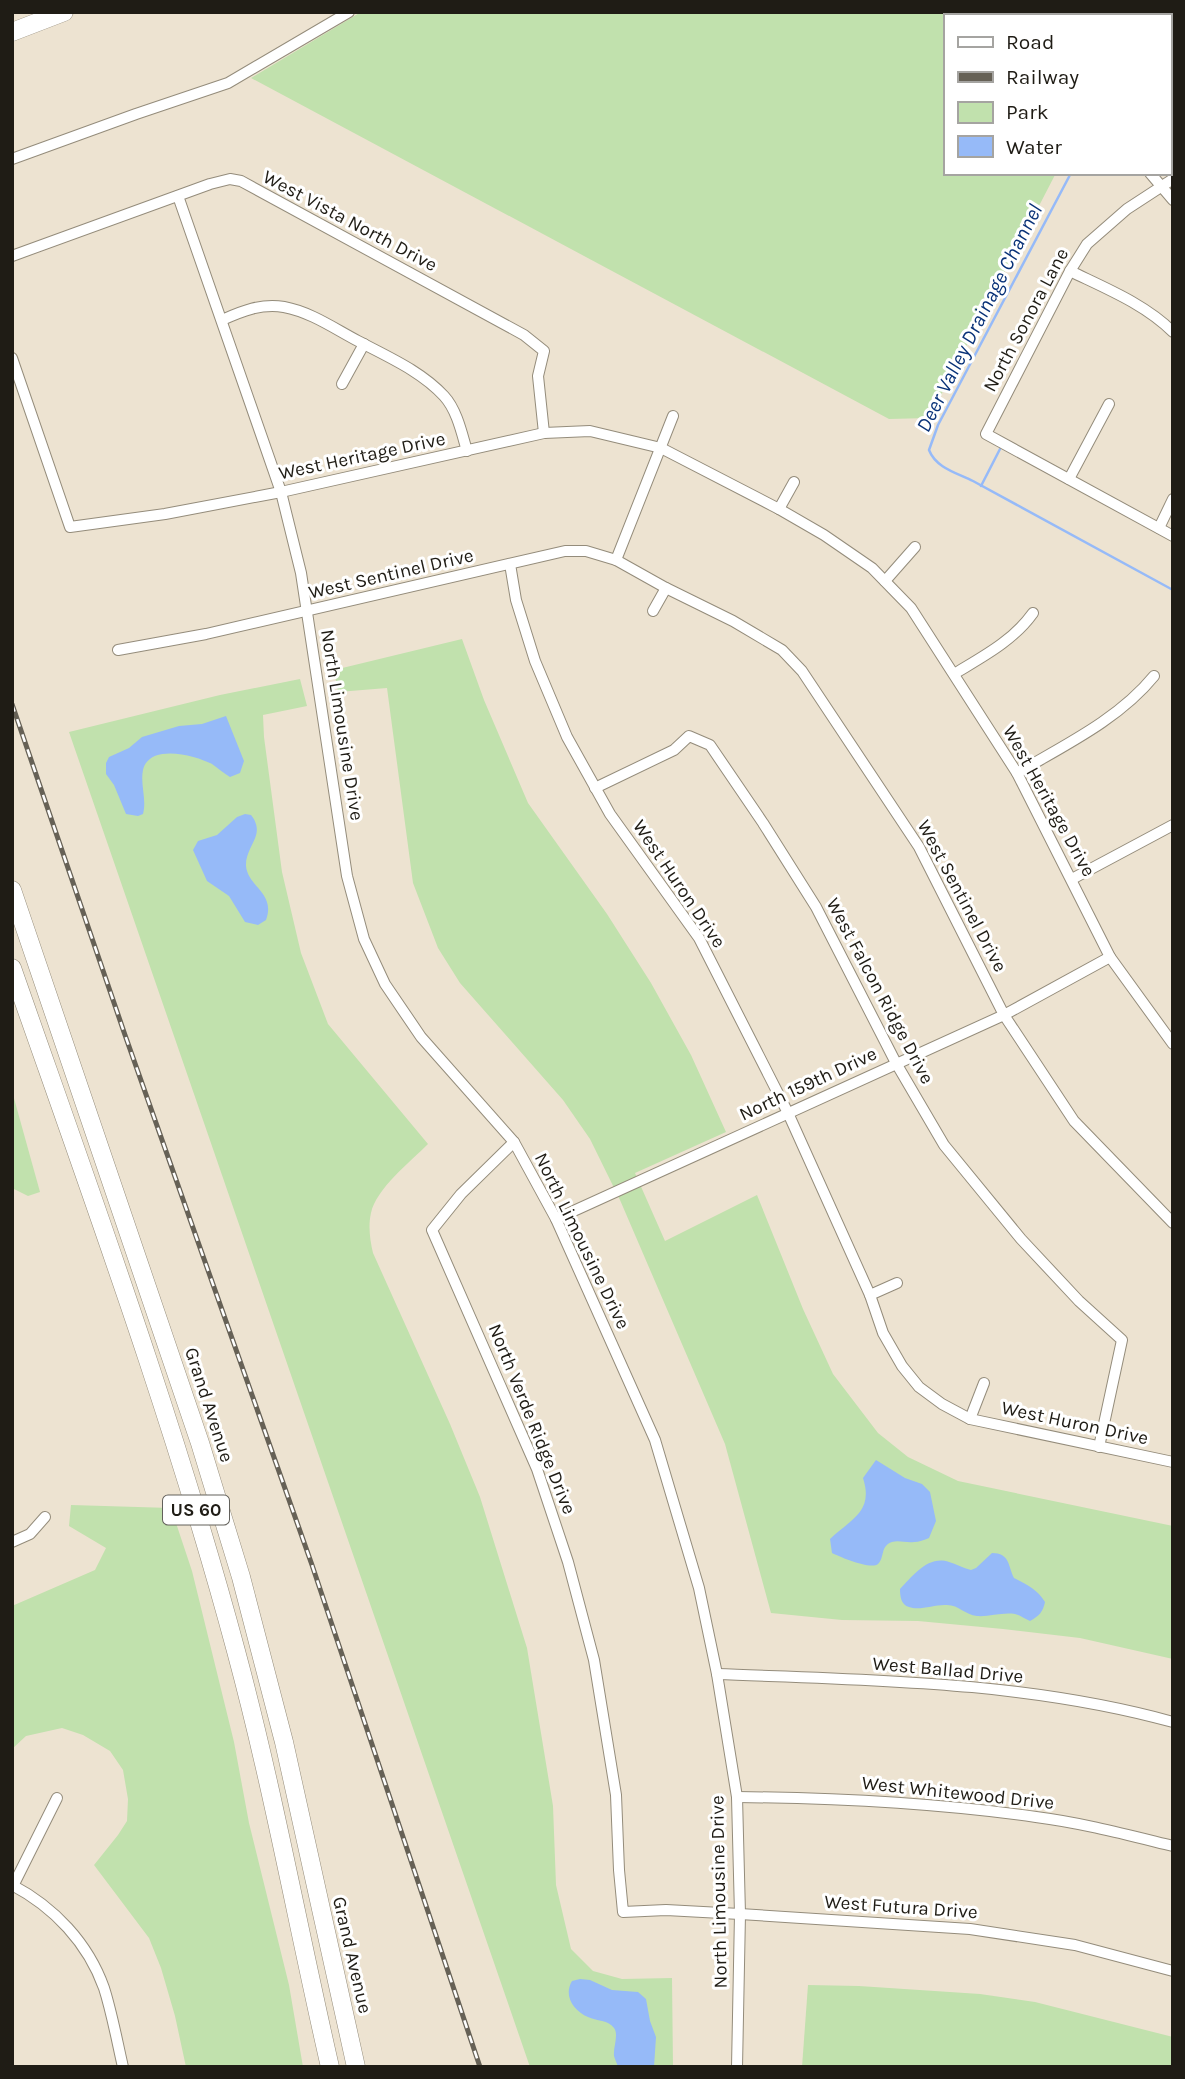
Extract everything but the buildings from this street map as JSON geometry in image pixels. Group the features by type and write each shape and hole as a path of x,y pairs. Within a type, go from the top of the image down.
{"highway":[{"path":"12,32 64,12"},
{"name":"Grand Avenue","path":"12,890 201,1443 241,1577 284,1742 356,2067"},
{"name":"US 60","path":"12,968 142,1340 214,1572 256,1730 330,2067"}],"street":[{"path":"12,159 228,83 348,12"},
{"path":"1152,175 1173,200"},
{"name":"North Sonora Lane","path":"1069,479 986,434 1070,271 1087,244 1127,209 1173,180"},
{"name":"West Vista North Drive","path":"12,256 211,184 241,181 524,335 544,351 538,376 544,433"},
{"name":"North Limousine Drive","path":"178,196 281,492 301,573 347,876 364,939 385,984 421,1037 514,1142 556,1219 655,1440 699,1588 717,1674 737,1797 740,1914 737,2067"},
{"path":"1070,271 1122,296 1173,332"},
{"path":"222,320 243,310 264,307 285,307 312,316 415,372 446,398 459,424 467,451"},
{"path":"342,384 364,344"},
{"name":"West Heritage Drive","path":"12,358 70,527 281,492 544,433 590,431 661,448 779,509 858,557 911,608 1017,772 1110,957 1173,1045"},
{"path":"1109,404 1069,479 1173,536"},
{"path":"616,560 673,416"},
{"path":"779,509 794,482"},
{"path":"1158,528 1173,499"},
{"path":"885,581 915,547"},
{"name":"West Sentinel Drive","path":"118,650 307,612 565,551 586,551 616,560 733,621 782,650 802,671 919,847 1004,1015 1074,1121 1173,1223"},
{"name":"West Huron Drive","path":"510,564 516,600 535,662 567,737 610,814 699,938 788,1113 870,1295 883,1333 902,1366 919,1387 942,1404 970,1419 1173,1462"},
{"path":"653,611 666,588"},
{"path":"954,674 1002,643 1025,624 1033,613"},
{"path":"1017,772 1087,732 1126,705 1154,676"},
{"name":"West Falcon Ridge Drive","path":"594,788 674,750 689,736 710,745 816,907 896,1063 944,1145 1020,1239 1079,1301 1122,1340 1099,1447"},
{"path":"1072,879 1173,825"},
{"name":"North 159th Drive","path":"556,1219 1004,1015 1110,957"},
{"name":"North Verde Ridge Drive","path":"514,1142 461,1194 432,1230 537,1469 568,1562 594,1660 613,1782 623,1912"},
{"path":"870,1295 897,1283"},
{"name":"West Huron Drive","path":"970,1419 984,1383"},
{"path":"12,1542 30,1534 45,1517"},
{"name":"West Ballad Drive","path":"717,1674 911,1683 1022,1693 1107,1706 1173,1722"},
{"name":"West Whitewood Drive","path":"737,1797 878,1802 993,1812 1091,1826 1173,1846"},
{"path":"57,1798 13,1886 36,1898 56,1915 72,1932 97,1970 124,2067"},
{"name":"West Futura Drive","path":"623,1912 666,1910 970,1929 1075,1945 1173,1971"}],"green space":[{"path":"361,12 1139,12 944,14 944,175 1055,175 929,418 889,419 251,78"},
{"path":"462,639 484,700 528,803 607,914 651,983 691,1055 726,1132 635,1173 665,1241 757,1195 803,1309 833,1374 878,1433 908,1457 958,1481 1173,1526 1173,1659 1080,1638 1003,1629 918,1621 842,1620 771,1613 725,1444 620,1200 590,1139 563,1100 460,983 438,948 413,883 387,688 338,692 334,670"},
{"path":"300,679 307,706 263,715 282,872 301,953 328,1024 428,1144 395,1176 374,1204 370,1223 373,1253 480,1497 527,1648 553,1806 556,1885 571,1949 593,1971 622,1979 672,1978 673,2067 530,2067 69,732 220,695"},
{"path":"12,1091 40,1192 28,1196 12,1188"},
{"path":"71,1505 171,1508 192,1571 234,1742 249,1823 289,1985 303,2067 186,2067 175,2016 149,1938 94,1865 127,1821 128,1799 123,1770 110,1751 83,1735 62,1728 26,1736 12,1749 12,1606 95,1570 106,1548 69,1526"},
{"path":"808,1985 980,1994 1035,2002 1173,2037 1173,2067 802,2067"}],"water":[{"path":"226,716 244,761 240,773 230,777 212,764 195,757 173,754 154,756 143,770 143,814 126,814 114,785 106,774 109,757 129,748 142,737"},
{"path":"251,815 257,829 246,866 251,880 265,897 268,911 266,920 258,925 245,922 229,896 207,881 193,850 198,841 217,835 237,817"},
{"path":"876,1460 905,1478 922,1484 930,1492 936,1521 929,1538 916,1542 892,1542 884,1549 878,1564 869,1565 832,1553 830,1539 859,1514 866,1490 863,1478"},
{"path":"992,1553 1002,1555 1014,1578 1035,1591 1045,1602 1042,1611 1030,1621 1010,1614 977,1616 947,1605 913,1608 903,1602 900,1589 928,1564 934,1561 949,1562 971,1570"},
{"path":"590,1980 612,1990 638,1992 646,1999 656,2037 654,2067 618,2067 614,2056 614,2028 609,2023 583,2014 571,2002 569,1992 572,1981"}],"waterway":[{"name":"Deer Valley Drainage Channel","path":"1070,175 938,425 929,450 932,456 948,469 1173,590"},
{"path":"981,486 1000,449"}],"railway":[{"path":"12,704 125,1035 312,1565 480,2067"}]}
